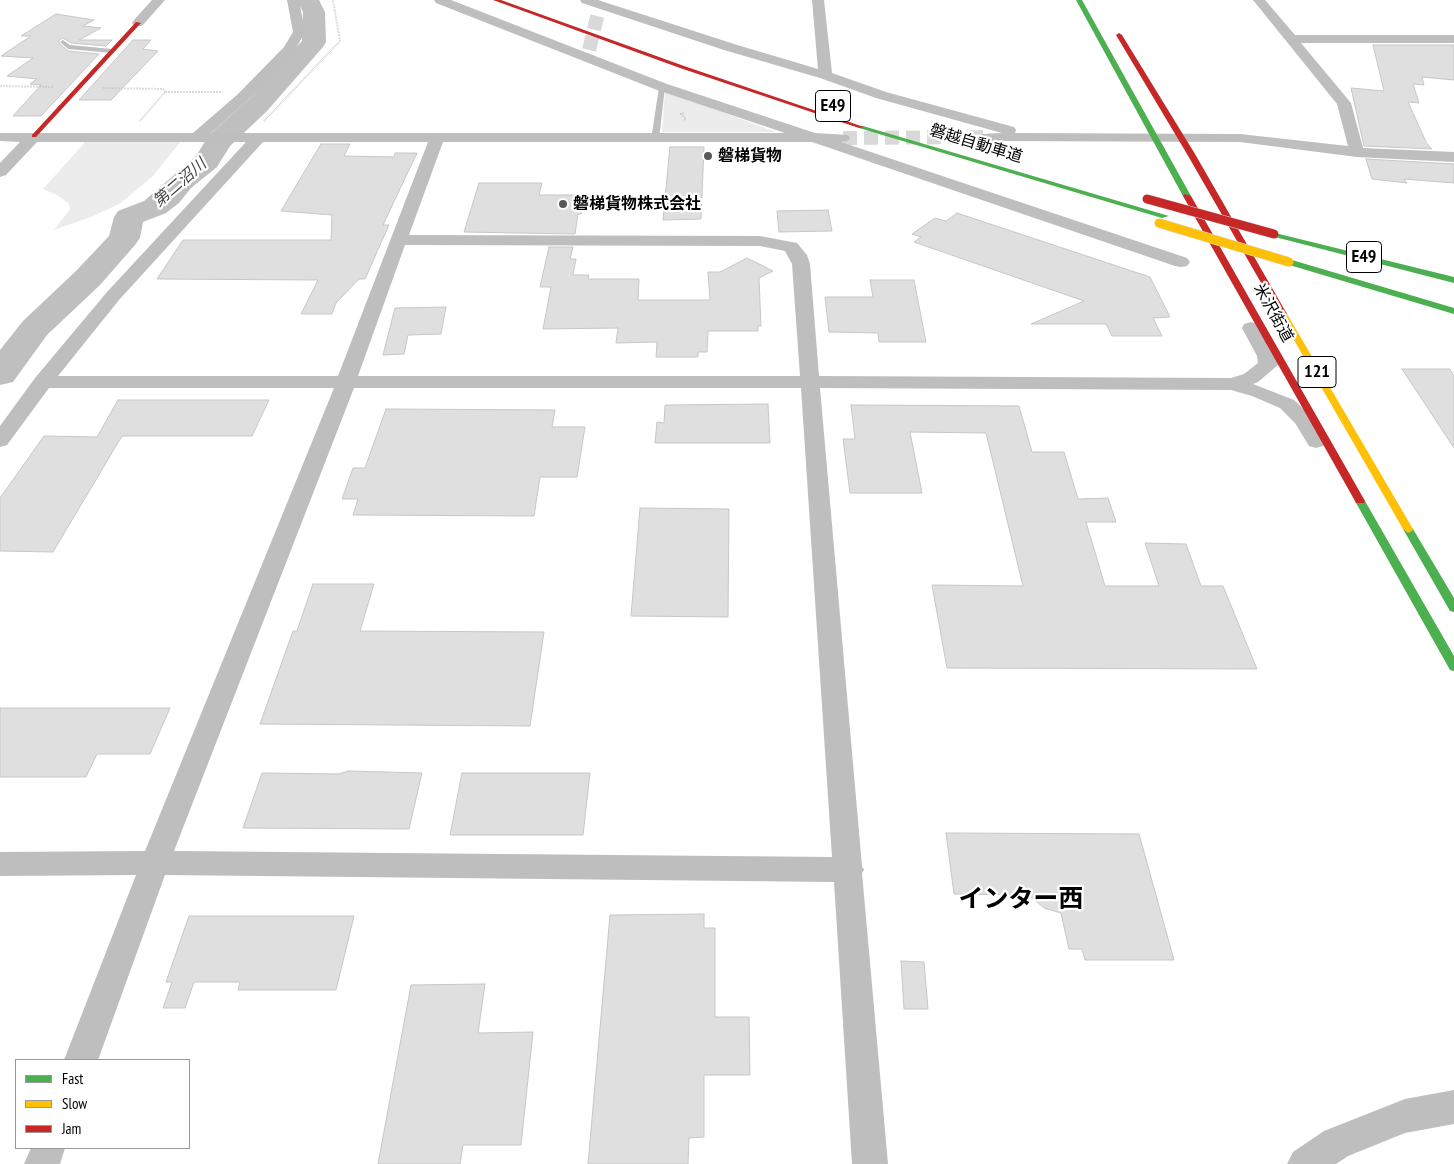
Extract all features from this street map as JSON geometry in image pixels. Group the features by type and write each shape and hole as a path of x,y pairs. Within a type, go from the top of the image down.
{"main road":[{"name":"磐越自動車道","path":"496,0 682,67 862,127 1162,220 1313,257"},
{"name":"磐越自動車道","path":"524,0 695,61 871,118 1146,199 1454,280"},
{"name":"米沢街道","path":"1080,0 1154,137 1454,667"},
{"path":"30,136 138,23"},
{"name":"米沢街道","path":"1112,25 1181,137 1454,608"},
{"path":"1162,220 1289,262 1454,311"},
{"path":"1374,470 1402,500 1444,566"}],"street":[{"path":"138,23 160,0"},
{"path":"202,137 293,44 299,32 293,0"},
{"path":"440,0 587,54 662,87 1181,262"},
{"path":"586,0 600,6 825,75 881,95 1031,136"},
{"path":"818,0 825,75"},
{"path":"1259,0 1344,103 1357,152"},
{"path":"1292,39 1454,40"},
{"path":"6,122 30,136"},
{"path":"0,441 42,382 113,296 259,131"},
{"path":"0,137 240,137 259,131 437,137 843,138"},
{"path":"0,172 30,136"},
{"path":"81,1059 155,862 346,382 437,137"},
{"path":"987,137 1240,138 1357,152 1454,157"},
{"path":"399,240 760,241 791,247 798,255 801,264 849,870 870,1164"},
{"path":"1232,274 1228,277 1227,285 1263,349 1268,365 1252,378 1232,384"},
{"path":"42,382 1232,384 1259,392 1287,404 1304,420 1317,443 1333,455"},
{"path":"0,864 155,862 849,870"},
{"path":"1305,1164 1336,1143 1405,1116 1454,1107"},
{"path":"42,1164 48,1149"}],"lane":[{"path":"63,42 68,47 112,51"},
{"path":"656,139 662,87"}],"path":[{"path":"259,131 340,42 341,38 333,0"},
{"path":"165,92 230,92"}],"shaded area":[{"path":"665,91 776,132 662,132"},
{"path":"87,140 182,140 153,176 121,203 91,217 54,230 70,209 69,204 59,196 43,189"}],"building":[{"path":"56,14 94,20 83,26 101,28 79,40 112,40 106,46 71,43 63,38 59,40 59,43 68,51 99,54 41,116 13,116 41,85 30,84 37,79 7,76 33,58 1,56 31,36 21,36"},
{"path":"133,40 151,40 143,49 158,51 111,100 79,100"},
{"path":"1373,45 1454,45 1454,80 1422,77 1424,85 1413,84 1419,103 1408,102 1427,144 1432,149 1364,146 1351,88 1384,91"},
{"path":"321,144 350,144 344,156 394,157 395,153 417,153 383,225 389,225 365,279 359,279 336,303 332,314 301,314 318,280 157,279 183,240 331,240 332,215 281,211"},
{"path":"670,147 704,147 701,219 663,220"},
{"path":"1366,159 1454,164 1454,183 1404,179 1407,183 1372,179"},
{"path":"479,183 542,183 539,195 585,195 581,214 578,214 575,234 464,232"},
{"path":"828,210 832,231 779,232 777,211"},
{"path":"957,213 1150,277 1170,317 1153,318 1162,336 1112,336 1106,324 1031,324 1084,301 914,242 921,237 912,234 935,218 946,221"},
{"path":"549,247 573,247 570,259 576,259 573,275 589,275 588,279 639,279 638,300 710,300 708,272 720,272 747,258 773,271 759,278 761,326 758,326 758,331 708,331 707,352 698,352 698,357 656,357 657,342 616,343 618,328 543,329 551,287 540,287"},
{"path":"870,280 914,280 926,342 879,342 878,333 829,332 825,297 873,297"},
{"path":"446,307 441,334 408,335 404,354 383,355 395,308"},
{"path":"1402,369 1450,369 1454,376 1454,448"},
{"path":"118,400 269,400 252,436 122,436 53,552 0,551 0,498 44,436 97,437"},
{"path":"768,404 770,443 655,443 657,422 664,423 665,405"},
{"path":"851,405 1019,406 1032,452 1064,452 1078,499 1108,498 1116,522 1086,522 1105,586 1159,586 1145,543 1186,544 1201,586 1223,586 1257,669 947,668 932,585 1023,586 986,433 910,432 922,493 850,493 843,439 855,439"},
{"path":"386,409 555,410 552,427 585,427 577,477 540,477 534,516 353,515 358,499 342,499 353,468 365,468"},
{"path":"640,508 729,509 728,617 631,616"},
{"path":"313,584 374,584 360,631 544,632 530,726 260,724 293,631 297,631"},
{"path":"0,708 170,708 150,754 97,754 86,777 0,777"},
{"path":"349,771 422,773 409,829 243,828 262,773 338,774"},
{"path":"462,773 590,773 583,835 450,835"},
{"path":"946,833 1139,834 1174,960 1085,960 1082,949 1069,949 1061,913 1044,908 1029,895 954,894"},
{"path":"704,914 704,928 715,928 715,1017 749,1017 750,1075 704,1075 704,1137 689,1138 688,1164 588,1164 610,915"},
{"path":"189,916 354,916 336,990 238,990 240,982 194,982 185,1008 163,1008 172,982 166,982"},
{"path":"901,961 924,962 928,1009 904,1009"},
{"path":"485,984 478,1033 533,1032 521,1145 463,1145 460,1164 378,1164 411,985"}],"waterway":[{"name":"第二沼川","path":"0,374 35,328 88,278 124,238 129,217 155,207 168,197 181,182 207,161 219,141 258,105 297,63 314,42 314,12 308,0"}],"tunnel":[{"path":"589,50 598,13"},
{"path":"843,138 987,137"}],"traffic: fast":[{"path":"1079,0 1187,196"},
{"path":"861,127 1165,216"},
{"path":"1274,234 1454,280"},
{"path":"1289,262 1454,311"},
{"path":"1360,501 1454,667"},
{"path":"1408,529 1454,608"}],"traffic: slow":[{"path":"1159,223 1289,262"},
{"path":"1283,314 1408,529"}],"traffic: jam":[{"path":"496,0 682,67 861,127"},
{"path":"34,136 138,23"},
{"path":"1119,35 1191,154 1283,314"},
{"path":"1187,196 1360,501"},
{"path":"1147,199 1274,234"}],"place":[{"name":"磐梯貨物","path":"708,156"},
{"name":"磐梯貨物株式会社","path":"563,204"}],"district":[{"name":"インター西","path":"1021,900"}]}
